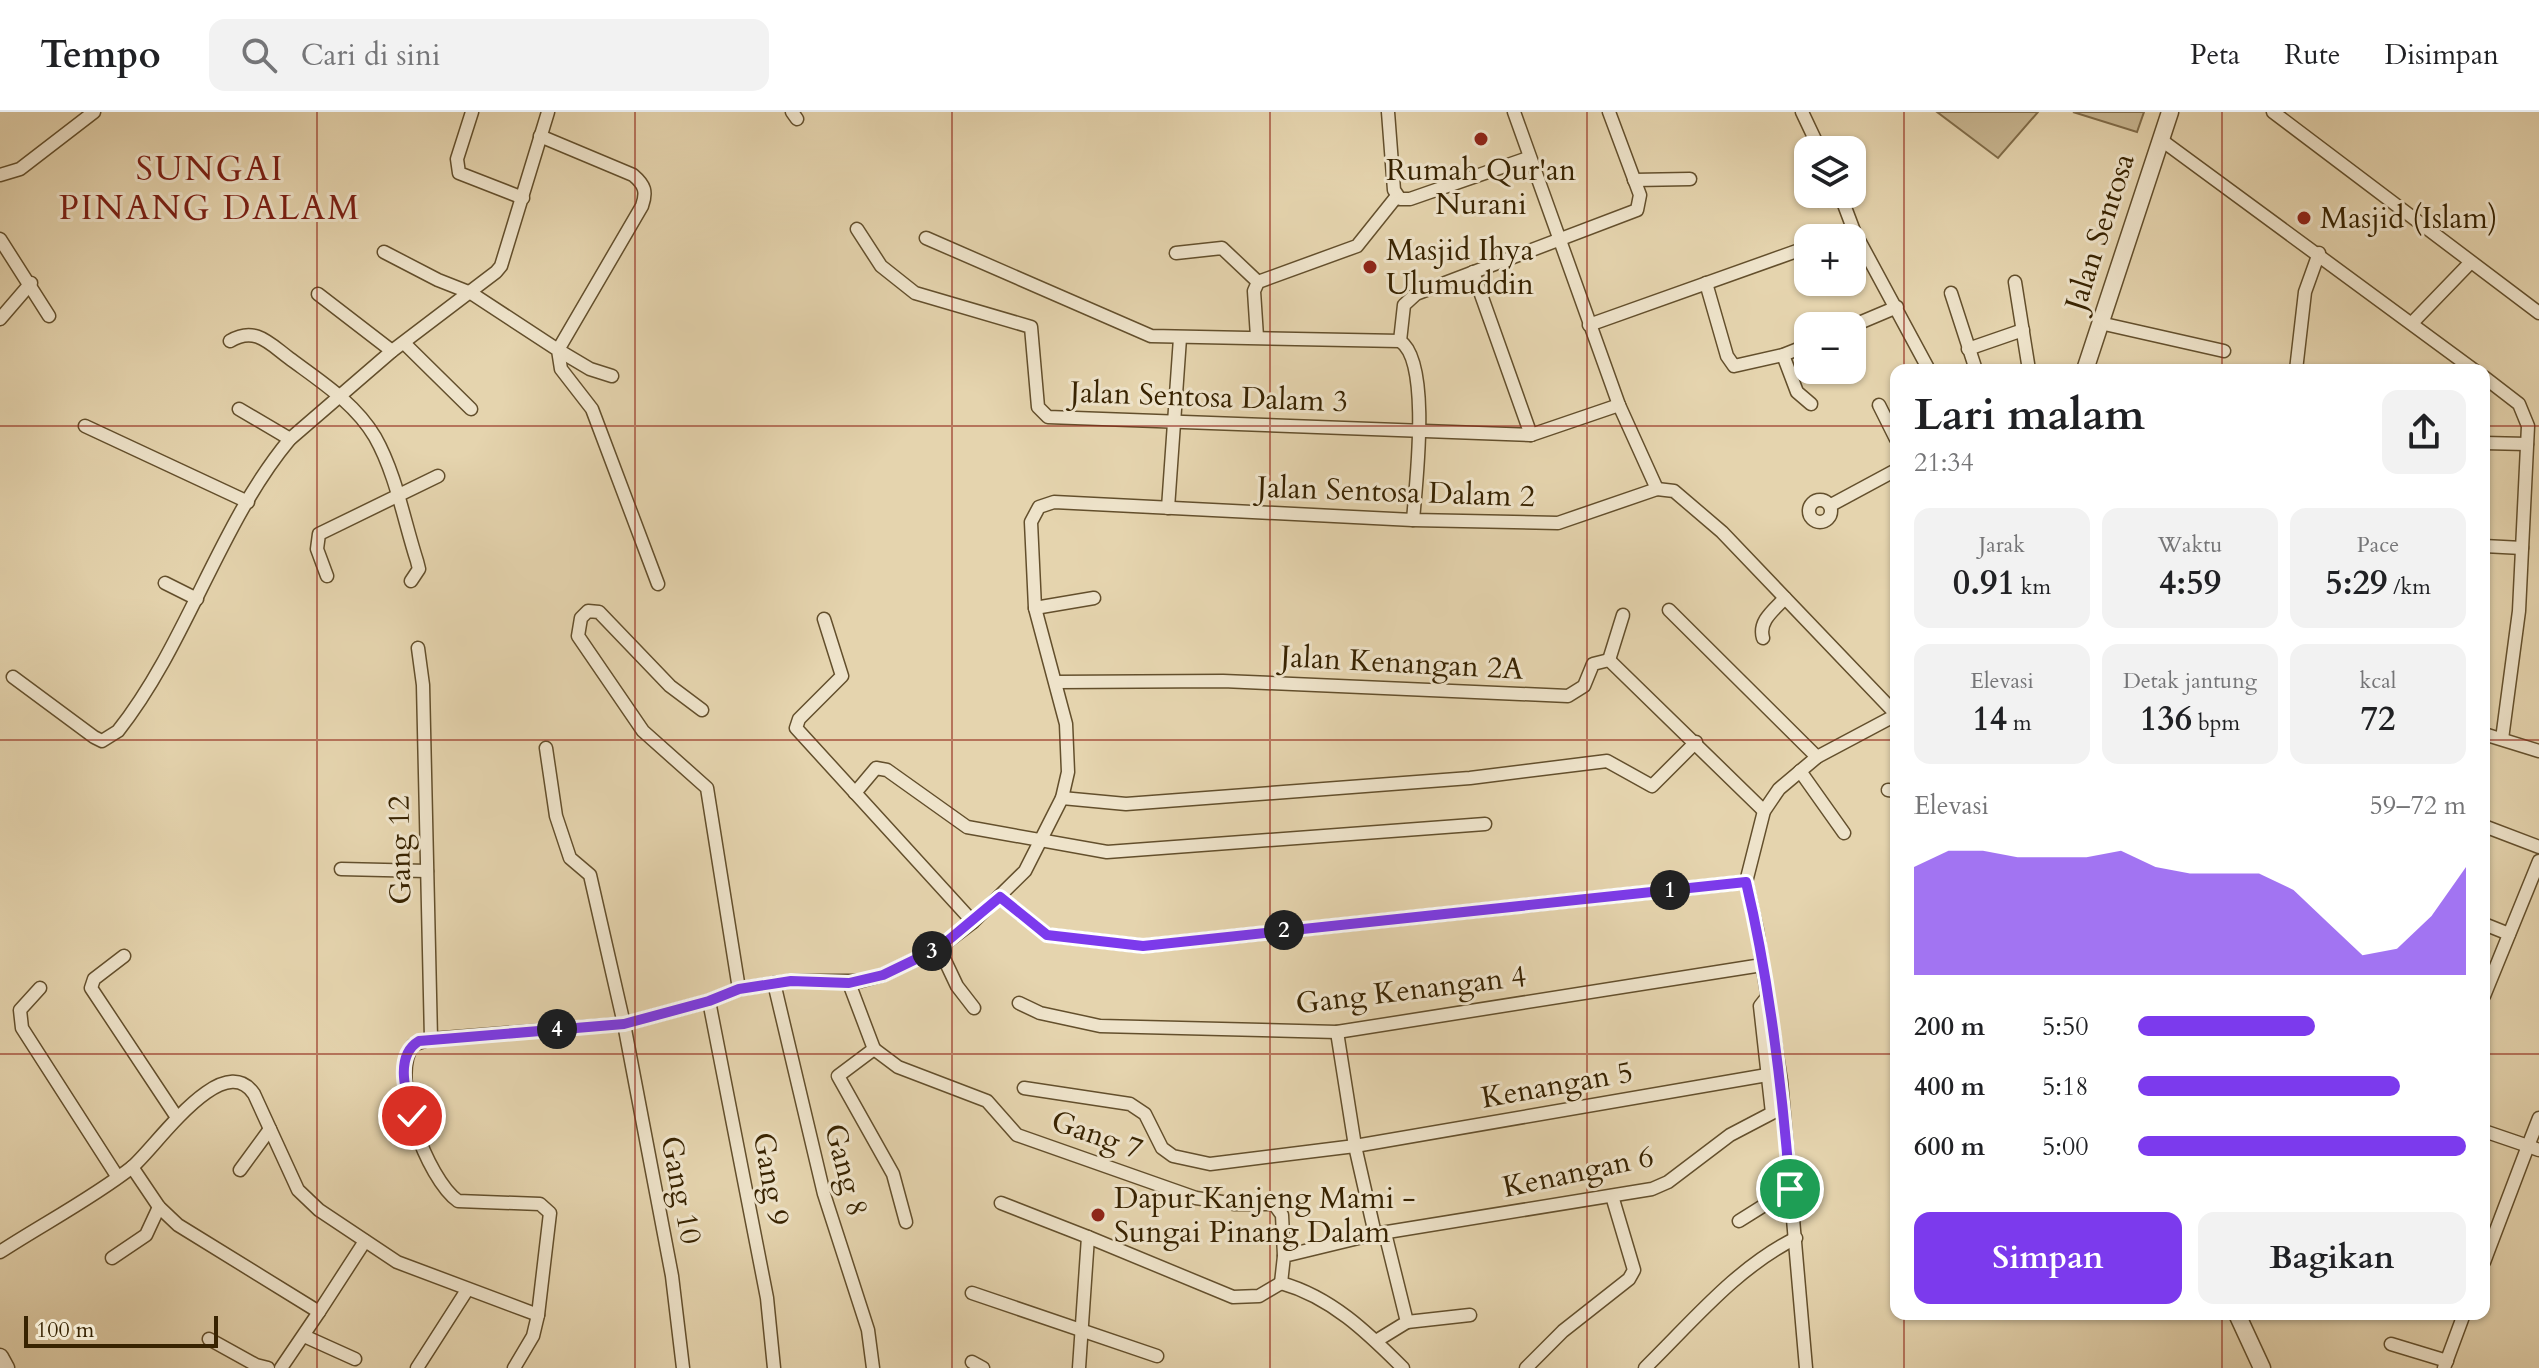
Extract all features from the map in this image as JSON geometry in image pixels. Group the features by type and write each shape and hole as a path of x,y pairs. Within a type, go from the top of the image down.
{"street":[{"path":"0,175 20,169 94,112"},
{"path":"472,112 457,159 459,173 523,198"},
{"path":"13,677 94,737 102,741 112,737 124,723 197,599 263,474 290,439 392,351 471,293 501,266 548,112"},
{"path":"1257,337 1254,291 1258,282 1357,246 1397,196 1388,112"},
{"path":"1514,112 1557,241 1619,405 1657,489 1674,491 1722,532 1890,708"},
{"path":"1400,341 1404,305 1409,298 1637,210 1640,195 1609,112"},
{"path":"1802,112 1813,136"},
{"name":"Jalan Sentosa","path":"2087,364 2170,112"},
{"path":"2273,112 2469,264 2539,313"},
{"path":"540,136 633,175 642,182 646,194 558,350 561,369 592,409 658,584"},
{"path":"2160,139 2466,364"},
{"path":"1397,196 1410,199 1528,158"},
{"path":"1634,180 1690,179"},
{"name":"Jalan Sentosa Dalam 3","path":"857,229 881,266 915,293 1031,327 1038,407 1048,417 1173,419 1531,435 1619,405"},
{"path":"926,238 1084,304 1135,332 1180,338 1400,341 1414,355 1419,431 1413,520"},
{"path":"0,239 31,283 49,316"},
{"path":"1176,253 1222,248 1258,282"},
{"path":"384,252 428,276 471,293 590,369 612,376"},
{"path":"1589,325 1794,252"},
{"path":"1866,252 1926,364"},
{"path":"2297,364 2305,292 2319,253"},
{"path":"2412,323 2469,264"},
{"path":"1473,272 1531,435"},
{"path":"2015,282 2028,364"},
{"path":"0,319 31,283"},
{"path":"1706,283 1727,356 1734,366 1794,351"},
{"path":"1951,293 1974,364"},
{"path":"318,294 392,351"},
{"path":"1866,320 1897,307"},
{"path":"2100,323 2224,351"},
{"path":"1968,349 2023,330"},
{"path":"230,341 240,335 258,335 342,397 376,439 419,569 411,581"},
{"path":"1168,508 1180,338"},
{"path":"404,343 471,409"},
{"path":"1783,355 1797,392 1811,404"},
{"path":"2490,382 2519,404 2528,426 2519,611 2502,739"},
{"path":"1879,405 1890,427"},
{"path":"239,409 290,439"},
{"path":"85,426 248,502"},
{"path":"2490,443 2527,444"},
{"path":"1831,505 1890,473"},
{"path":"327,576 317,549 319,534 438,476"},
{"name":"Jalan Sentosa Dalam 2","path":"1035,608 1031,522 1039,507 1054,502 1413,520 1558,523 1657,489"},
{"path":"2490,546 2522,548"},
{"path":"165,583 197,599"},
{"path":"514,1368 533,1336 538,1315 550,1213 540,1204 458,1201 439,1177 412,1116 404,1070 413,1045 437,1039 624,1024 709,1001 739,989 774,983 849,983 883,975 939,948 973,922 1025,871 1062,798 1068,747 1056,682 1035,608 1094,598"},
{"path":"1763,638 1762,627 1766,619 1785,598"},
{"path":"1669,610 1817,757"},
{"path":"702,710 670,686 599,612 588,611 581,618 578,636 628,713 707,788 739,989"},
{"path":"1623,615 1609,660 1764,811"},
{"path":"824,619 842,676 799,719 796,728 888,825 973,922"},
{"name":"Gang 12","path":"418,648 423,685 427,871 437,1039"},
{"name":"Jalan Kenangan 2A","path":"1056,682 1223,681 1568,696 1584,686 1593,664 1609,660"},
{"path":"1806,1368 1782,1092 1746,882 1764,811 1779,789 1817,757 1890,717"},
{"path":"2490,736 2539,751"},
{"path":"1062,798 1126,804 1470,778 1607,761 1620,765 1652,786 1696,742"},
{"name":"Gang 10","path":"546,748 556,816 570,858 590,875 624,1024 672,1276 683,1368"},
{"path":"855,793 876,768 887,770 967,827 1107,852 1485,824"},
{"path":"1800,771 1844,833"},
{"path":"2490,828 2539,847"},
{"path":"2490,981 2539,861"},
{"path":"341,869 427,871"},
{"path":"1000,897 1047,935 1143,946 1746,882"},
{"path":"2490,926 2509,934"},
{"path":"939,948 957,986 974,1008"},
{"path":"124,956 94,979 91,988 176,1116"},
{"name":"Gang Kenangan 4","path":"1019,1003 1040,1013 1100,1026 1337,1032 1762,965"},
{"name":"Gang 8","path":"774,983 824,1194 868,1330 873,1368"},
{"path":"849,983 874,1049 838,1076 893,1174 906,1222"},
{"path":"40,988 20,1010 22,1028 117,1176"},
{"name":"Kenangan 6","path":"1284,1256 1380,1234 1659,1187 1730,1135 1768,1117 1774,1109 1760,1006 1767,997"},
{"name":"Gang 9","path":"709,1001 764,1284 774,1368"},
{"path":"1337,1032 1355,1146 1407,1322"},
{"name":"Gang 7","path":"874,1049 898,1067 987,1101 1017,1135 1196,1198 1235,1204 1274,1204 1282,1215 1284,1256"},
{"name":"Kenangan 5","path":"1024,1088 1130,1104 1145,1114 1162,1148 1198,1164 1355,1146 1767,1075"},
{"path":"0,1252 132,1167 176,1116 213,1090 240,1082 248,1085 254,1094 307,1200 397,1262 538,1315"},
{"path":"2490,1248 2534,1148 2539,1118"},
{"path":"240,1170 270,1129"},
{"path":"2490,1133 2534,1148"},
{"path":"132,1167 159,1207 223,1255 319,1312"},
{"path":"1739,1221 1790,1189"},
{"path":"1526,1368 1634,1270 1612,1196"},
{"path":"1001,1203 1233,1297 1259,1296 1281,1283"},
{"path":"112,1258 146,1235 159,1207"},
{"path":"1079,1368 1088,1237"},
{"path":"1645,1368 1762,1255 1796,1238"},
{"path":"281,1368 365,1241"},
{"path":"1281,1283 1284,1256"},
{"path":"1281,1283 1321,1298 1376,1341 1403,1368"},
{"path":"417,1368 467,1290"},
{"path":"972,1293 1081,1327 1157,1356"},
{"path":"1376,1341 1407,1322 1470,1315"},
{"path":"2240,1320 2262,1368"},
{"path":"2391,1344 2445,1364 2462,1320"},
{"path":"304,1336 355,1359"},
{"path":"209,1339 256,1365 268,1368"},
{"path":"0,1357 6,1368"}],"shaded area":[{"path":"1937,112 2038,112 1998,158"},
{"path":"2073,112 2144,112 2137,132"}],"place":[{"name":"Rumah Qur'an Nurani","path":"1481,139"},
{"name":"Masjid (Islam)","path":"2304,218"},
{"name":"Masjid Ihya Ulumuddin","path":"1370,267"},
{"name":"Dapur Kanjeng Mami - Sungai Pinang Dalam","path":"1098,1215"}],"district":[{"name":"SUNGAI PINANG DALAM","path":"210,188"}],"route":[{"path":"412,1116 406,1090 405,1059 419,1041 624,1024 709,1001 739,989 791,981 849,983 883,975 939,948 1000,897 1047,935 1143,946 1746,882 1757,930 1781,1081 1790,1189"}]}
